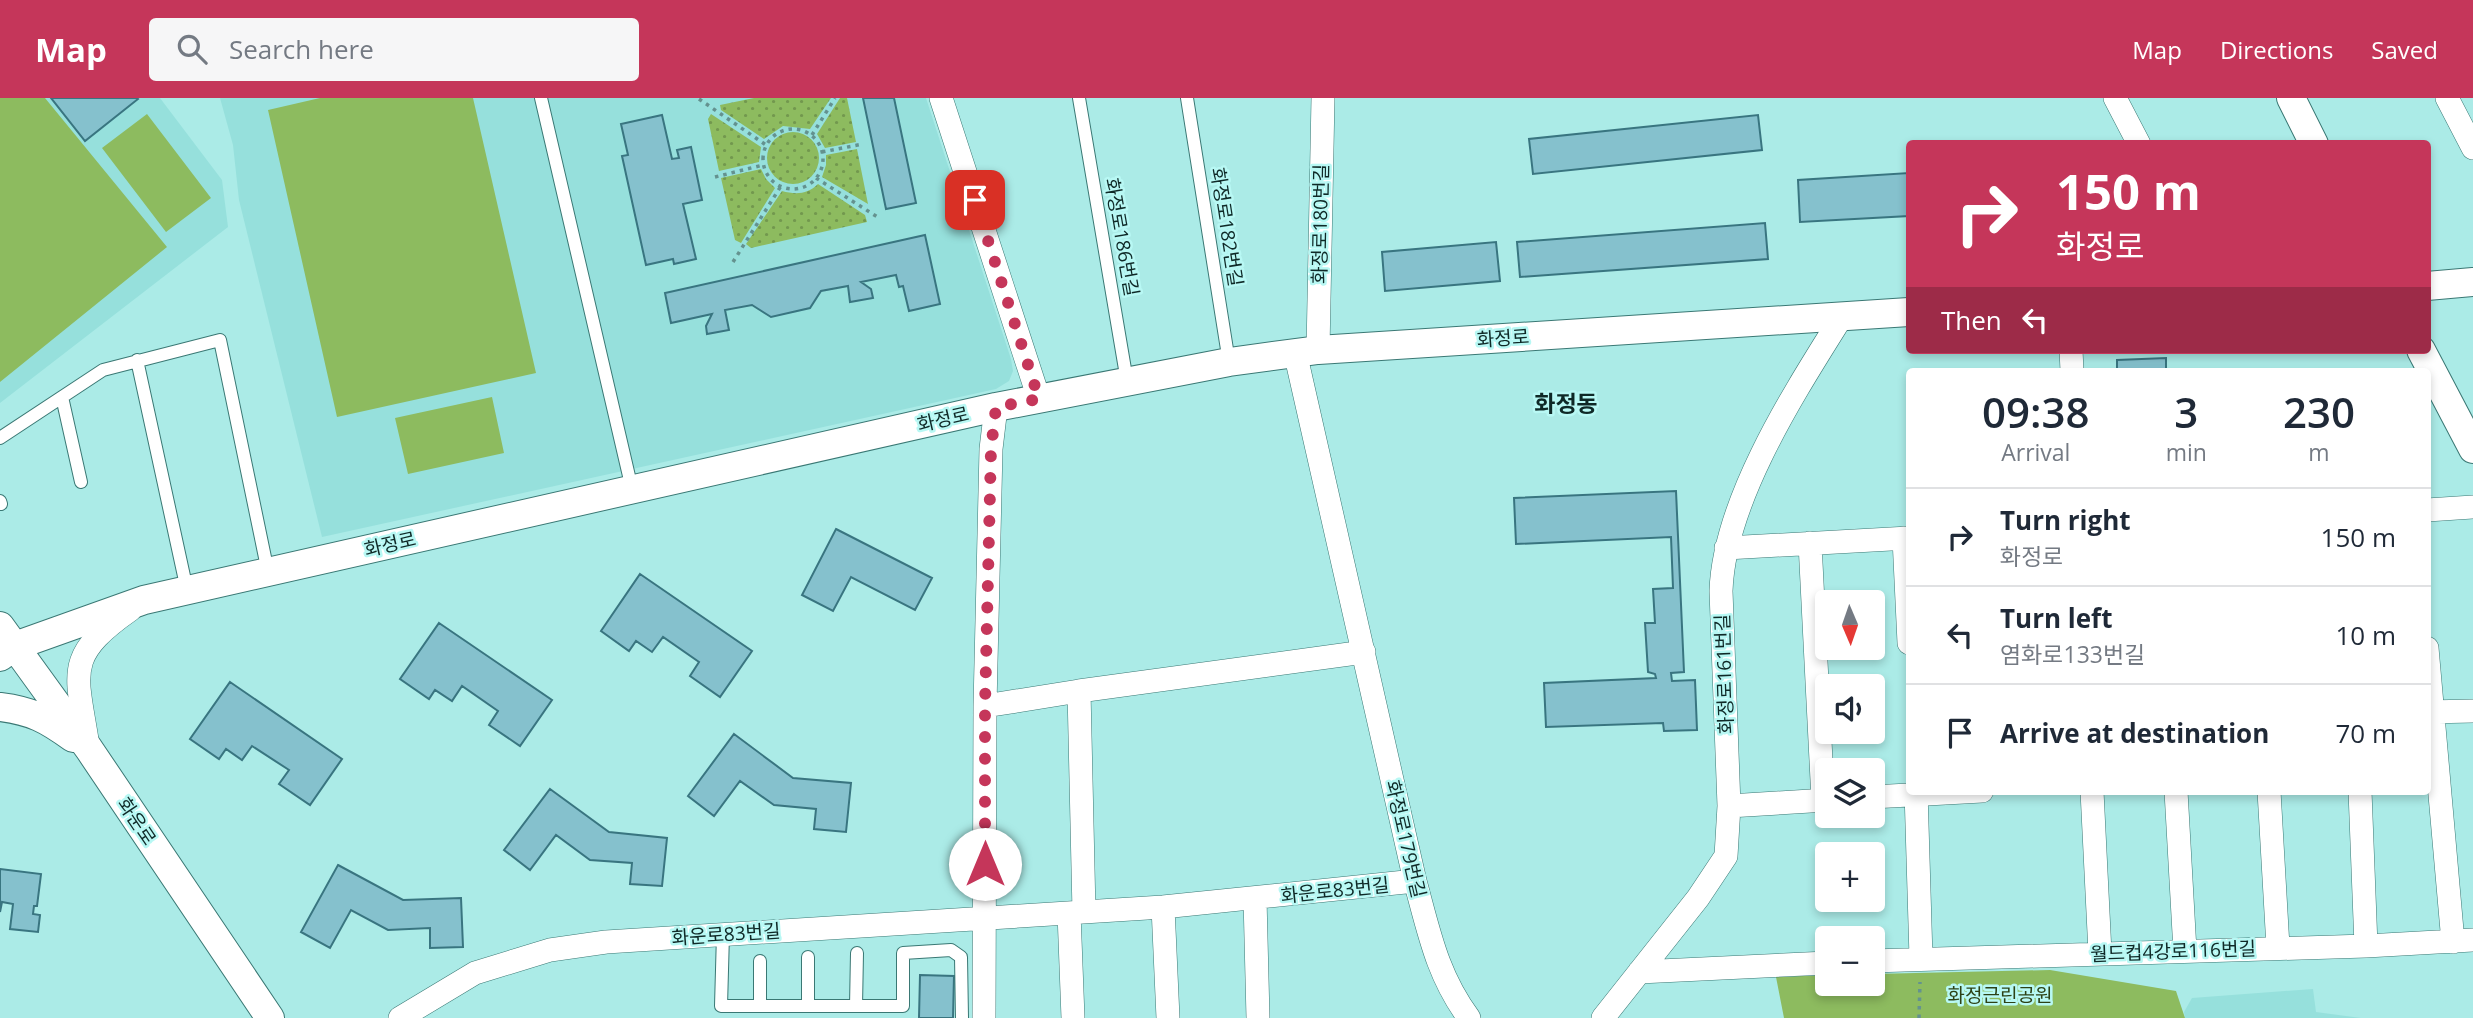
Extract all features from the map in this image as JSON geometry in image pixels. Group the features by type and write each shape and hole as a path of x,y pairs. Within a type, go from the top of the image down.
{"street":[{"name":"화정로180번길","path":"1306,351 1323,98"},
{"path":"2115,98 2137,140"},
{"path":"2291,98 2312,140"},
{"path":"2447,98 2473,148"},
{"path":"946,99 1039,399"},
{"path":"2431,286 2473,282"},
{"name":"화정로","path":"5,643 144,600 187,590 996,407 1229,362 1306,351 1906,312"},
{"name":"화정로161번길","path":"1603,1018 1698,898 1726,856 1729,806 1721,591 1726,548 1739,506 1756,467 1841,318"},
{"name":"화정로179번길","path":"1306,351 1364,652 1415,881 1438,964 1448,989 1469,1018"},
{"path":"2431,369 2473,449"},
{"path":"984,1018 985,706 991,449 996,407"},
{"path":"2431,510 2473,507"},
{"path":"1726,548 1906,538"},
{"path":"1810,543 1823,758"},
{"path":"89,749 78,668 84,651 98,634 144,600"},
{"name":"화운로","path":"5,643 89,749 270,1018"},
{"path":"985,706 1364,652"},
{"path":"1073,1018 1079,691"},
{"path":"0,707 31,712 46,719 89,749"},
{"path":"2431,711 2473,711"},
{"path":"2431,718 2463,941"},
{"path":"1885,796 1906,793"},
{"path":"1916,795 1921,958"},
{"path":"2092,795 2100,953"},
{"path":"2176,795 2185,951"},
{"path":"2269,795 2278,947"},
{"path":"2360,795 2366,946"},
{"path":"1729,806 1815,801"},
{"name":"화운로83번길","path":"400,1018 475,973 550,950 606,942 1163,907 1415,881"},
{"name":"화운로83번길","path":"1255,898 1258,1018"},
{"path":"1163,907 1168,1018"},
{"name":"월드컵4강로116번길","path":"1885,960 2463,941"},
{"path":"1639,972 1815,964"}],"lane":[{"path":"541,98 632,489"},
{"name":"화정로186번길","path":"1079,98 1127,382"},
{"name":"화정로182번길","path":"1187,98 1229,362"},
{"path":"0,438 103,370 220,340 268,572"},
{"path":"138,360 187,590"},
{"path":"62,397 81,482"},
{"path":"723,934 721,1006 903,1006 903,953 951,950 961,957 962,1018"},
{"path":"856,1006 857,953"},
{"path":"808,957 808,1006"},
{"path":"760,961 760,1006"}],"path":[{"path":"812,135 835,98"},
{"path":"699,99 766,145"},
{"path":"786,129 796,129 812,135 822,152 822,166 816,178 800,188 790,189 773,181 763,165 766,145 771,138 786,129"},
{"path":"822,152 863,144"},
{"path":"715,177 763,165"},
{"path":"816,178 879,218"},
{"path":"733,261 780,186"},
{"path":"1919,1018 1921,958"}],"shaded area":[{"path":"0,98 160,98 222,180 228,227 0,403"},
{"path":"220,98 926,98 1013,371 1009,381 996,389 322,537 239,200 233,145"},
{"path":"2313,989 2316,1012 2361,1018 2185,1018 2184,1012 2192,998"}],"green space":[{"path":"0,98 45,98 167,247 0,382"},
{"path":"320,98 473,98 536,373 337,417 268,110"},
{"path":"754,98 831,98 810,129 783,126 764,139 721,110 720,105"},
{"path":"840,98 847,98 856,142 825,148 817,134"},
{"path":"147,114 211,198 166,232 102,148"},
{"path":"711,114 761,147 759,162 719,171 708,119"},
{"path":"793,132 803,134 811,140 817,148 817,168 811,176 803,182 793,184 783,182 775,176 769,168 767,158 769,148 775,140 783,134"},
{"path":"857,149 868,204 822,177 826,155"},
{"path":"761,169 775,188 741,243 735,240 721,178"},
{"path":"818,184 865,215 867,222 751,248 746,244 782,191 802,193"},
{"path":"492,397 504,453 408,474 395,418"},
{"name":"화정근린공원","path":"2050,970 2176,991 2185,1018 1784,1018 1776,977 1815,975 1815,996 1885,996 1885,974"}],"building":[{"path":"51,98 137,98 138,99 85,141"},
{"path":"863,98 894,98 916,203 886,209"},
{"path":"662,115 672,159 679,158 677,150 691,147 702,200 683,204 696,259 674,264 673,259 646,265 622,156 628,155 621,124"},
{"path":"1758,115 1762,150 1533,174 1529,139"},
{"path":"1906,173 1906,216 1800,222 1798,180"},
{"path":"1765,223 1768,259 1520,277 1517,242"},
{"path":"925,235 940,304 909,311 903,286 899,287 896,275 861,282 871,289 873,298 850,302 848,286 821,291 810,308 771,317 752,305 725,310 729,330 707,334 706,326 712,314 671,323 665,293"},
{"path":"1496,242 1500,281 1385,291 1382,252"},
{"path":"2166,358 2166,368 2117,368 2117,360"},
{"path":"1676,491 1684,672 1671,673 1672,681 1695,680 1697,730 1664,731 1663,723 1546,727 1544,683 1656,678 1655,674 1648,672 1645,623 1655,623 1653,589 1673,588 1671,537 1516,544 1514,498"},
{"path":"836,529 932,578 915,610 851,577 833,611 802,595"},
{"path":"640,574 752,651 720,697 690,676 699,662 663,637 652,652 636,641 629,651 601,631"},
{"path":"439,623 552,700 520,746 489,725 498,711 462,686 452,701 435,690 429,699 400,679"},
{"path":"230,682 342,759 310,805 279,784 289,770 252,746 242,760 226,749 219,759 190,739"},
{"path":"734,734 793,778 851,783 846,832 814,829 816,809 774,805 740,781 714,816 688,796"},
{"path":"550,789 609,832 667,838 662,886 630,884 632,863 590,860 556,835 530,870 504,850"},
{"path":"338,865 403,900 461,898 463,947 430,948 430,928 388,930 351,910 330,948 301,932"},
{"path":"0,869 41,874 37,906 34,906 33,914 40,915 38,932 10,929 13,904 2,902 0,912"},
{"path":"920,975 954,976 953,1018 919,1018"}],"district":[{"name":"화정동","path":"1566,403"}],"route":[{"path":"975,200 1039,399 996,407 991,449 985,706 985,864"}]}
